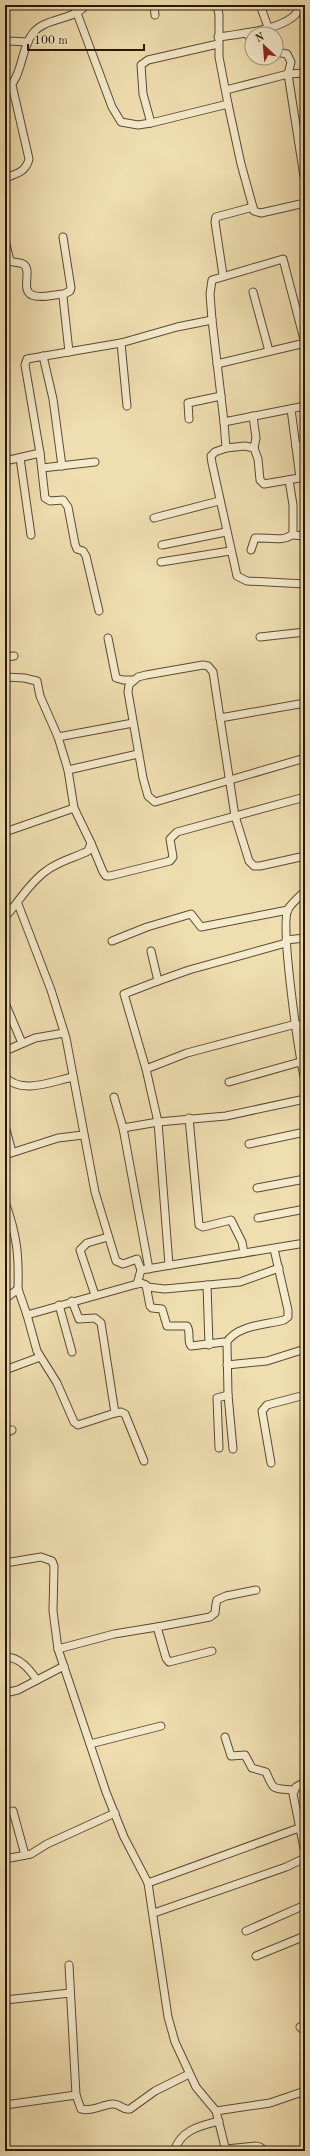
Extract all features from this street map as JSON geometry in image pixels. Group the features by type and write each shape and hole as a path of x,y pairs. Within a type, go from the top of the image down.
{"street":[{"path":"74,5 116,117 121,122 128,124 151,123 228,104"},
{"path":"5,178 23,171 28,166 29,159 12,85 28,42 36,29 47,23 76,13 86,5"},
{"path":"154,5 155,15"},
{"path":"217,5 219,15 218,40 228,104 253,207 256,213 261,213 305,203"},
{"path":"260,5 268,26"},
{"path":"271,26 293,18 299,5"},
{"path":"151,123 143,94 141,65 148,60 244,34"},
{"path":"5,39 9,41 28,42"},
{"path":"284,53 287,54 289,57 291,67 288,74 305,183"},
{"path":"226,90 288,74 305,73"},
{"path":"5,90 12,85"},
{"path":"223,275 215,222 216,217 253,207"},
{"path":"5,240 10,262 23,264 26,267 30,293 34,296 64,294 69,292 71,288 63,237"},
{"path":"217,364 305,343 284,259 223,275 210,282 212,320 226,448"},
{"path":"253,292 269,351"},
{"path":"64,294 69,352"},
{"path":"99,611 86,556 83,551 77,549 75,544 68,507 63,500 50,501 45,498 40,453 25,365 27,359 121,343 177,327 212,320"},
{"path":"121,343 127,406"},
{"path":"43,356 53,399 62,466"},
{"path":"189,419 188,403 220,396"},
{"path":"224,422 305,406"},
{"path":"253,416 256,438 254,448 257,455 261,483 267,484 303,478 296,446 292,409"},
{"path":"296,446 305,445"},
{"path":"254,448 245,446 226,448 215,452 211,456 219,501 235,572 240,580 305,584"},
{"path":"5,461 40,453"},
{"path":"20,458 31,535"},
{"path":"42,468 95,462"},
{"path":"290,480 294,529 292,535"},
{"path":"154,518 219,501"},
{"path":"162,545 226,532"},
{"path":"251,550 255,538 284,538 292,535 305,536"},
{"path":"161,562 230,551"},
{"path":"5,555 5,567"},
{"path":"260,637 305,632"},
{"path":"108,638 116,678 123,680 134,680 152,674 203,665 208,666 213,672 215,678 236,816 247,858 251,864 260,866 272,865 305,856"},
{"path":"5,657 14,656"},
{"path":"5,677 24,678 37,681 40,696 58,737 68,770 74,808 105,875 110,876 167,863 172,860 170,839 174,833 305,797"},
{"path":"134,680 129,685 128,692 138,754 148,796 155,802 305,758"},
{"path":"220,718 305,703"},
{"path":"58,737 133,723"},
{"path":"68,770 138,754"},
{"path":"5,832 74,808"},
{"path":"5,917 18,904 33,883 47,870 88,850 91,843"},
{"path":"112,941 147,927 192,914 201,927 288,910 305,891"},
{"path":"18,904 52,990 64,1033 95,1192 108,1237 116,1261 123,1264 137,1259 141,1270 137,1284"},
{"path":"288,910 286,941 296,1024 302,1053 300,1062 305,1080"},
{"path":"169,1265 158,1122 146,1069 124,994 189,970 286,941 305,938"},
{"path":"151,951 158,981"},
{"path":"5,1002 22,1043"},
{"path":"146,1069 186,1053 296,1024 305,1027"},
{"path":"5,1051 35,1038 64,1033"},
{"path":"229,1082 300,1062"},
{"path":"5,1077 18,1085 29,1086 73,1077"},
{"path":"114,1097 123,1128 149,1269"},
{"path":"123,1128 189,1118 226,1116 305,1099"},
{"path":"189,1118 199,1225 203,1227 232,1220 242,1242 244,1254"},
{"path":"5,1126 9,1154 58,1138 83,1135"},
{"path":"249,1144 305,1132"},
{"path":"257,1188 305,1179"},
{"path":"5,1202 8,1217 15,1229 19,1258 18,1289 40,1357 52,1374 71,1418 76,1425 115,1413 121,1412 125,1414 144,1461"},
{"path":"258,1218 305,1209"},
{"path":"95,1295 80,1250 87,1243 108,1237"},
{"path":"141,1270 305,1243"},
{"path":"27,1315 72,1301 144,1283 147,1287 150,1306 162,1309 165,1325 187,1326 190,1345 194,1347 226,1343 231,1336 242,1330 284,1320 288,1317 288,1310 274,1249"},
{"path":"147,1287 165,1289 248,1281 279,1268"},
{"path":"207,1285 209,1345"},
{"path":"5,1299 18,1289"},
{"path":"72,1301 78,1319 95,1318 101,1323 115,1413"},
{"path":"59,1305 72,1352"},
{"path":"226,1343 228,1346 228,1395 233,1449"},
{"path":"227,1365 267,1361 305,1349"},
{"path":"5,1370 40,1357"},
{"path":"219,1448 217,1398 228,1395"},
{"path":"272,1463 262,1410 267,1405 305,1395"},
{"path":"5,1563 41,1557 52,1561 54,1576 53,1611 58,1649 115,1813 127,1843 148,1883 154,1913 170,2027 189,2074 216,2112 226,2150 260,2146 265,2151"},
{"path":"58,1649 114,1634 210,1617 216,1613 216,1604 221,1598 256,1590"},
{"path":"157,1627 166,1658 169,1662 212,1651"},
{"path":"5,1657 18,1660 24,1664 37,1680"},
{"path":"5,1693 18,1690 64,1666"},
{"path":"90,1744 161,1726"},
{"path":"225,1737 231,1756 245,1755 252,1768 266,1772 272,1787 293,1790 305,1782"},
{"path":"293,1790 304,1849"},
{"path":"13,1811 25,1855"},
{"path":"5,1858 25,1855 115,1813"},
{"path":"148,1883 299,1828"},
{"path":"154,1913 286,1868 305,1858"},
{"path":"246,1931 305,1905"},
{"path":"256,1956 305,1936"},
{"path":"69,1965 76,2095 79,2107 83,2110 112,2104 127,2110 134,2107 155,2091 189,2074"},
{"path":"5,2000 70,1993"},
{"path":"216,2112 265,2104 305,2091"},
{"path":"5,2104 76,2095"},
{"path":"174,2151 177,2142 184,2133 197,2126 219,2121"}]}
